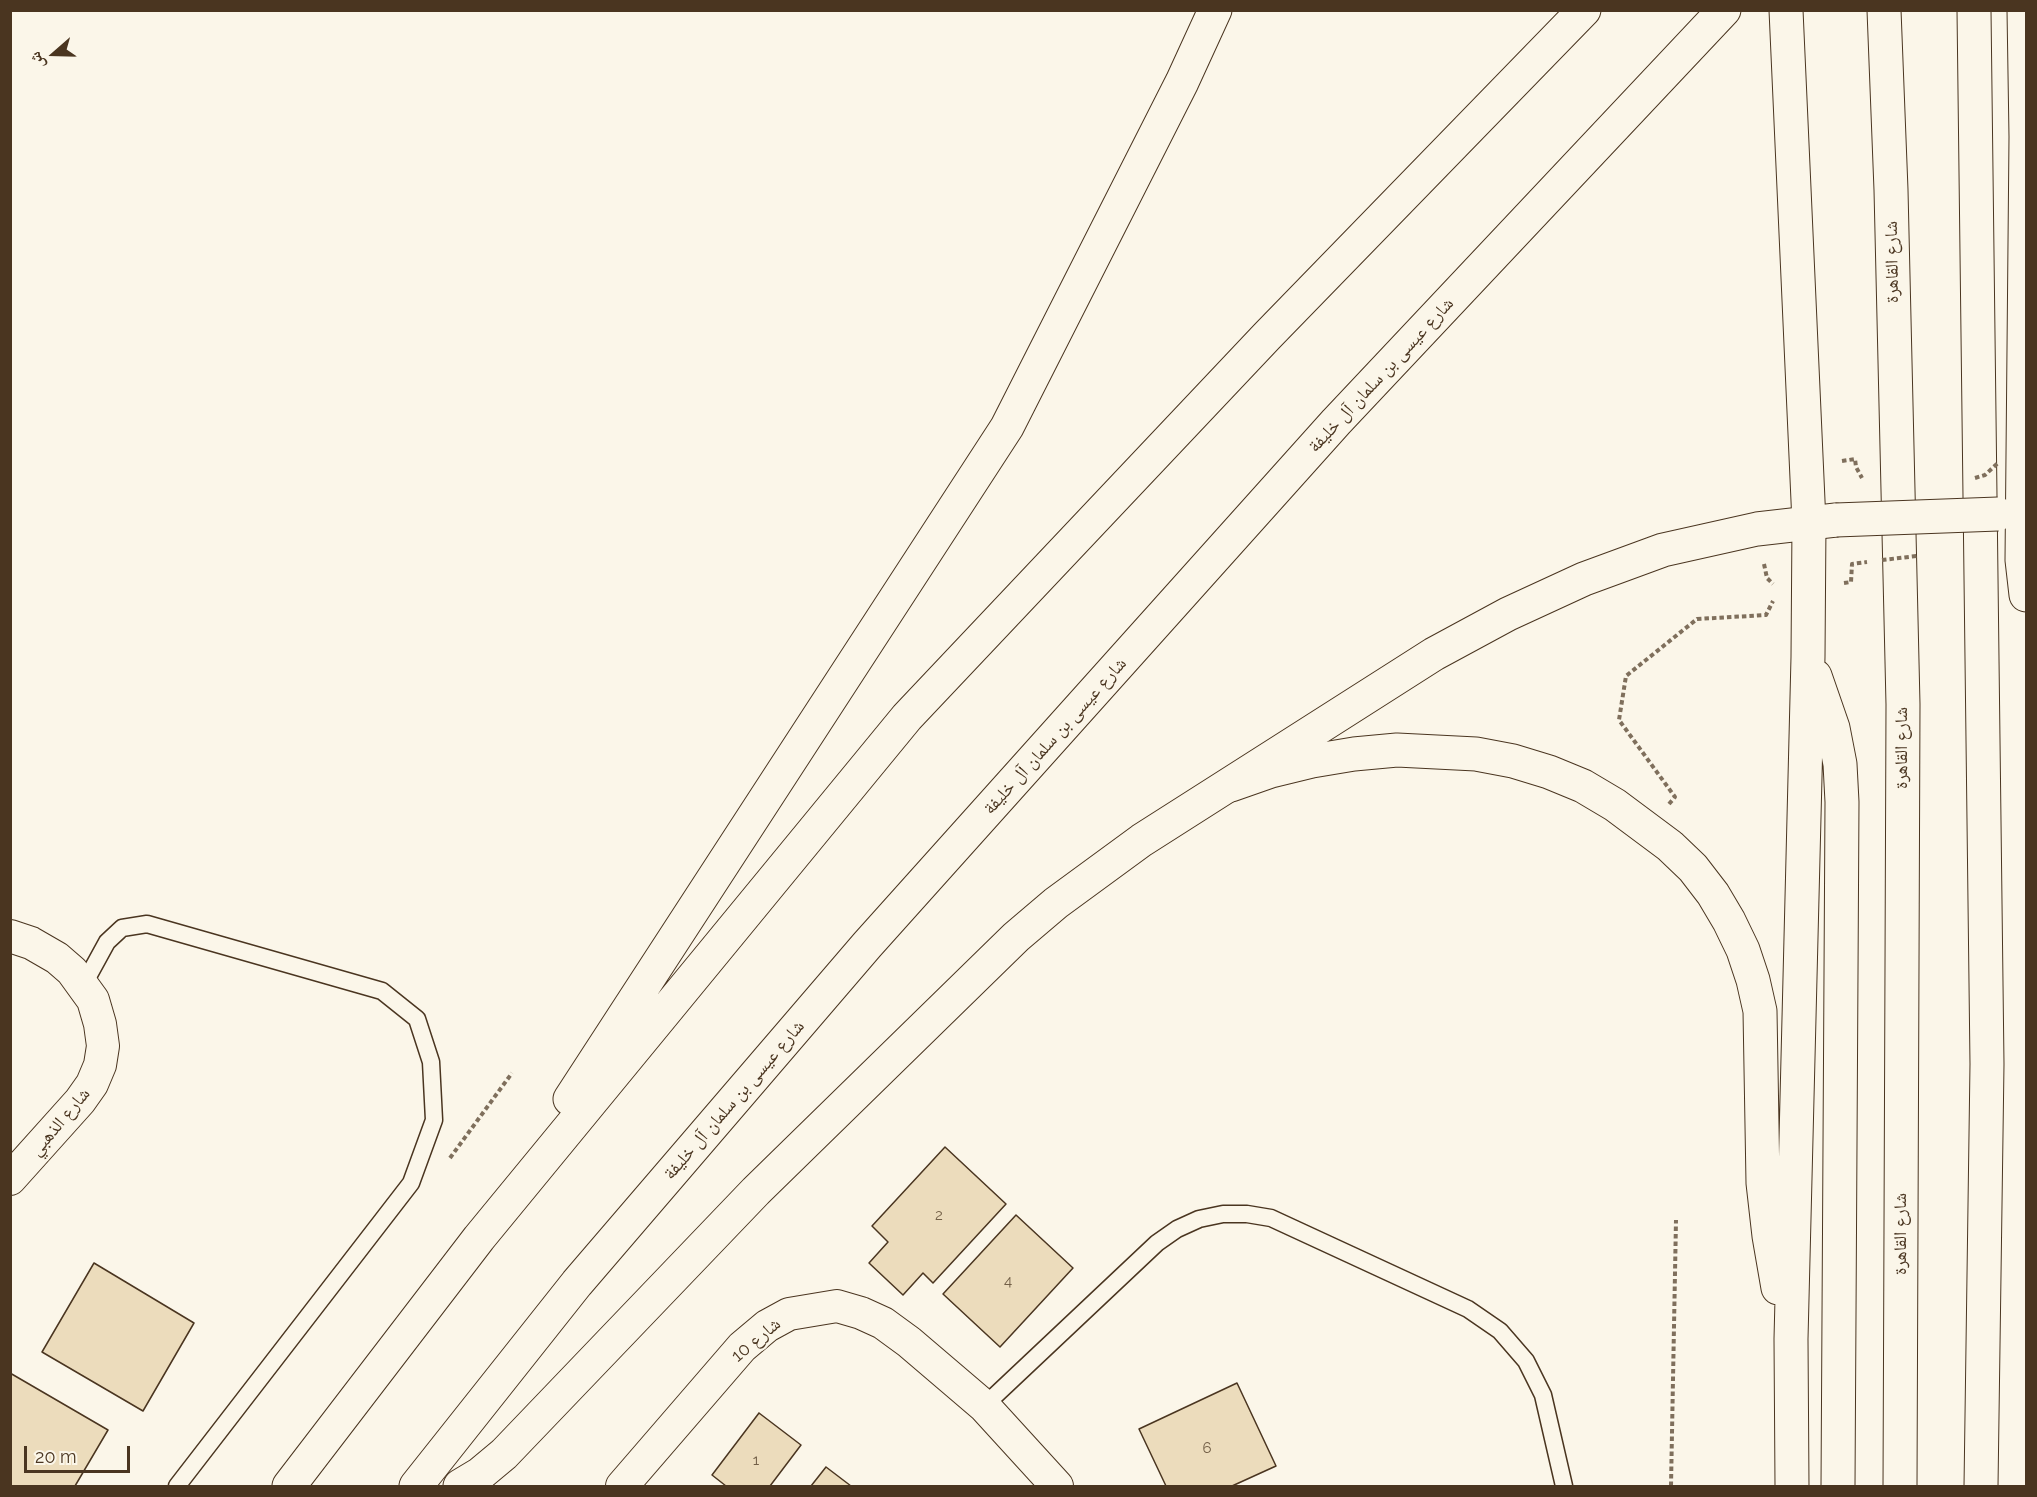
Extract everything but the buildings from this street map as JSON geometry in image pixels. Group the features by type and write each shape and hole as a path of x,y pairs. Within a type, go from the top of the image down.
{"main road":[{"path":"479,1238 1007,427 1182,82 1215,10"},
{"path":"289,1486 479,1238 907,717 1267,336 1584,10"},
{"name":"شارع عيسى بن سلمان آل خليفة","path":"416,1486 577,1283 867,945 1336,422 1724,10"},
{"path":"1786,10 1823,522 1808,657 1791,1339 1792,1486"},
{"name":"شارع القاهرة","path":"1884,10 1891,190 1903,704 1900,1486"},
{"path":"1974,10 1987,1064 1981,1486"},
{"path":"2024,10 2026,137 2024,349 2016,513 2026,595"},
{"path":"460,1486 480,1474 504,1454 756,1191 1016,938 1056,903 1098,870 1142,840 1434,654 1508,614 1584,579 1663,550 1757,529 1823,522 2016,513"},
{"path":"1808,657 1833,728 1840,764 1842,802 1838,1486"},
{"path":"1231,785 1302,763 1354,754 1397,750 1440,750 1476,754 1513,761 1583,786 1615,804 1646,826 1693,868 1713,894 1738,940 1753,980 1760,1011 1763,1183 1771,1246 1791,1339"}],"street":[{"path":"10,936 30,943 57,958 84,984"},
{"name":"شارع الذهبي","path":"10,1179 80,1101 92,1084 100,1065 102,1046 100,1024 93,1000 84,984"},
{"name":"شارع 10","path":"622,1486 742,1347 767,1326 789,1314 837,1306 861,1312 883,1323 909,1342 984,1406 1057,1486"}],"lane":[{"path":"84,984 107,942 122,928 147,924 382,991 417,1019 431,1062 434,1120 411,1183 177,1486"},
{"path":"984,1406 1157,1243 1177,1229 1199,1219 1223,1214 1247,1214 1270,1218 1426,1290 1467,1309 1500,1331 1526,1361 1543,1395 1564,1486"}],"path":[{"path":"1966,478 1985,475 1999,462"},
{"path":"1882,560 1917,556"},
{"path":"1646,826 1676,797 1619,720 1626,676 1697,619 1766,615 1774,598"},
{"path":"1671,1486 1676,1220"}]}
